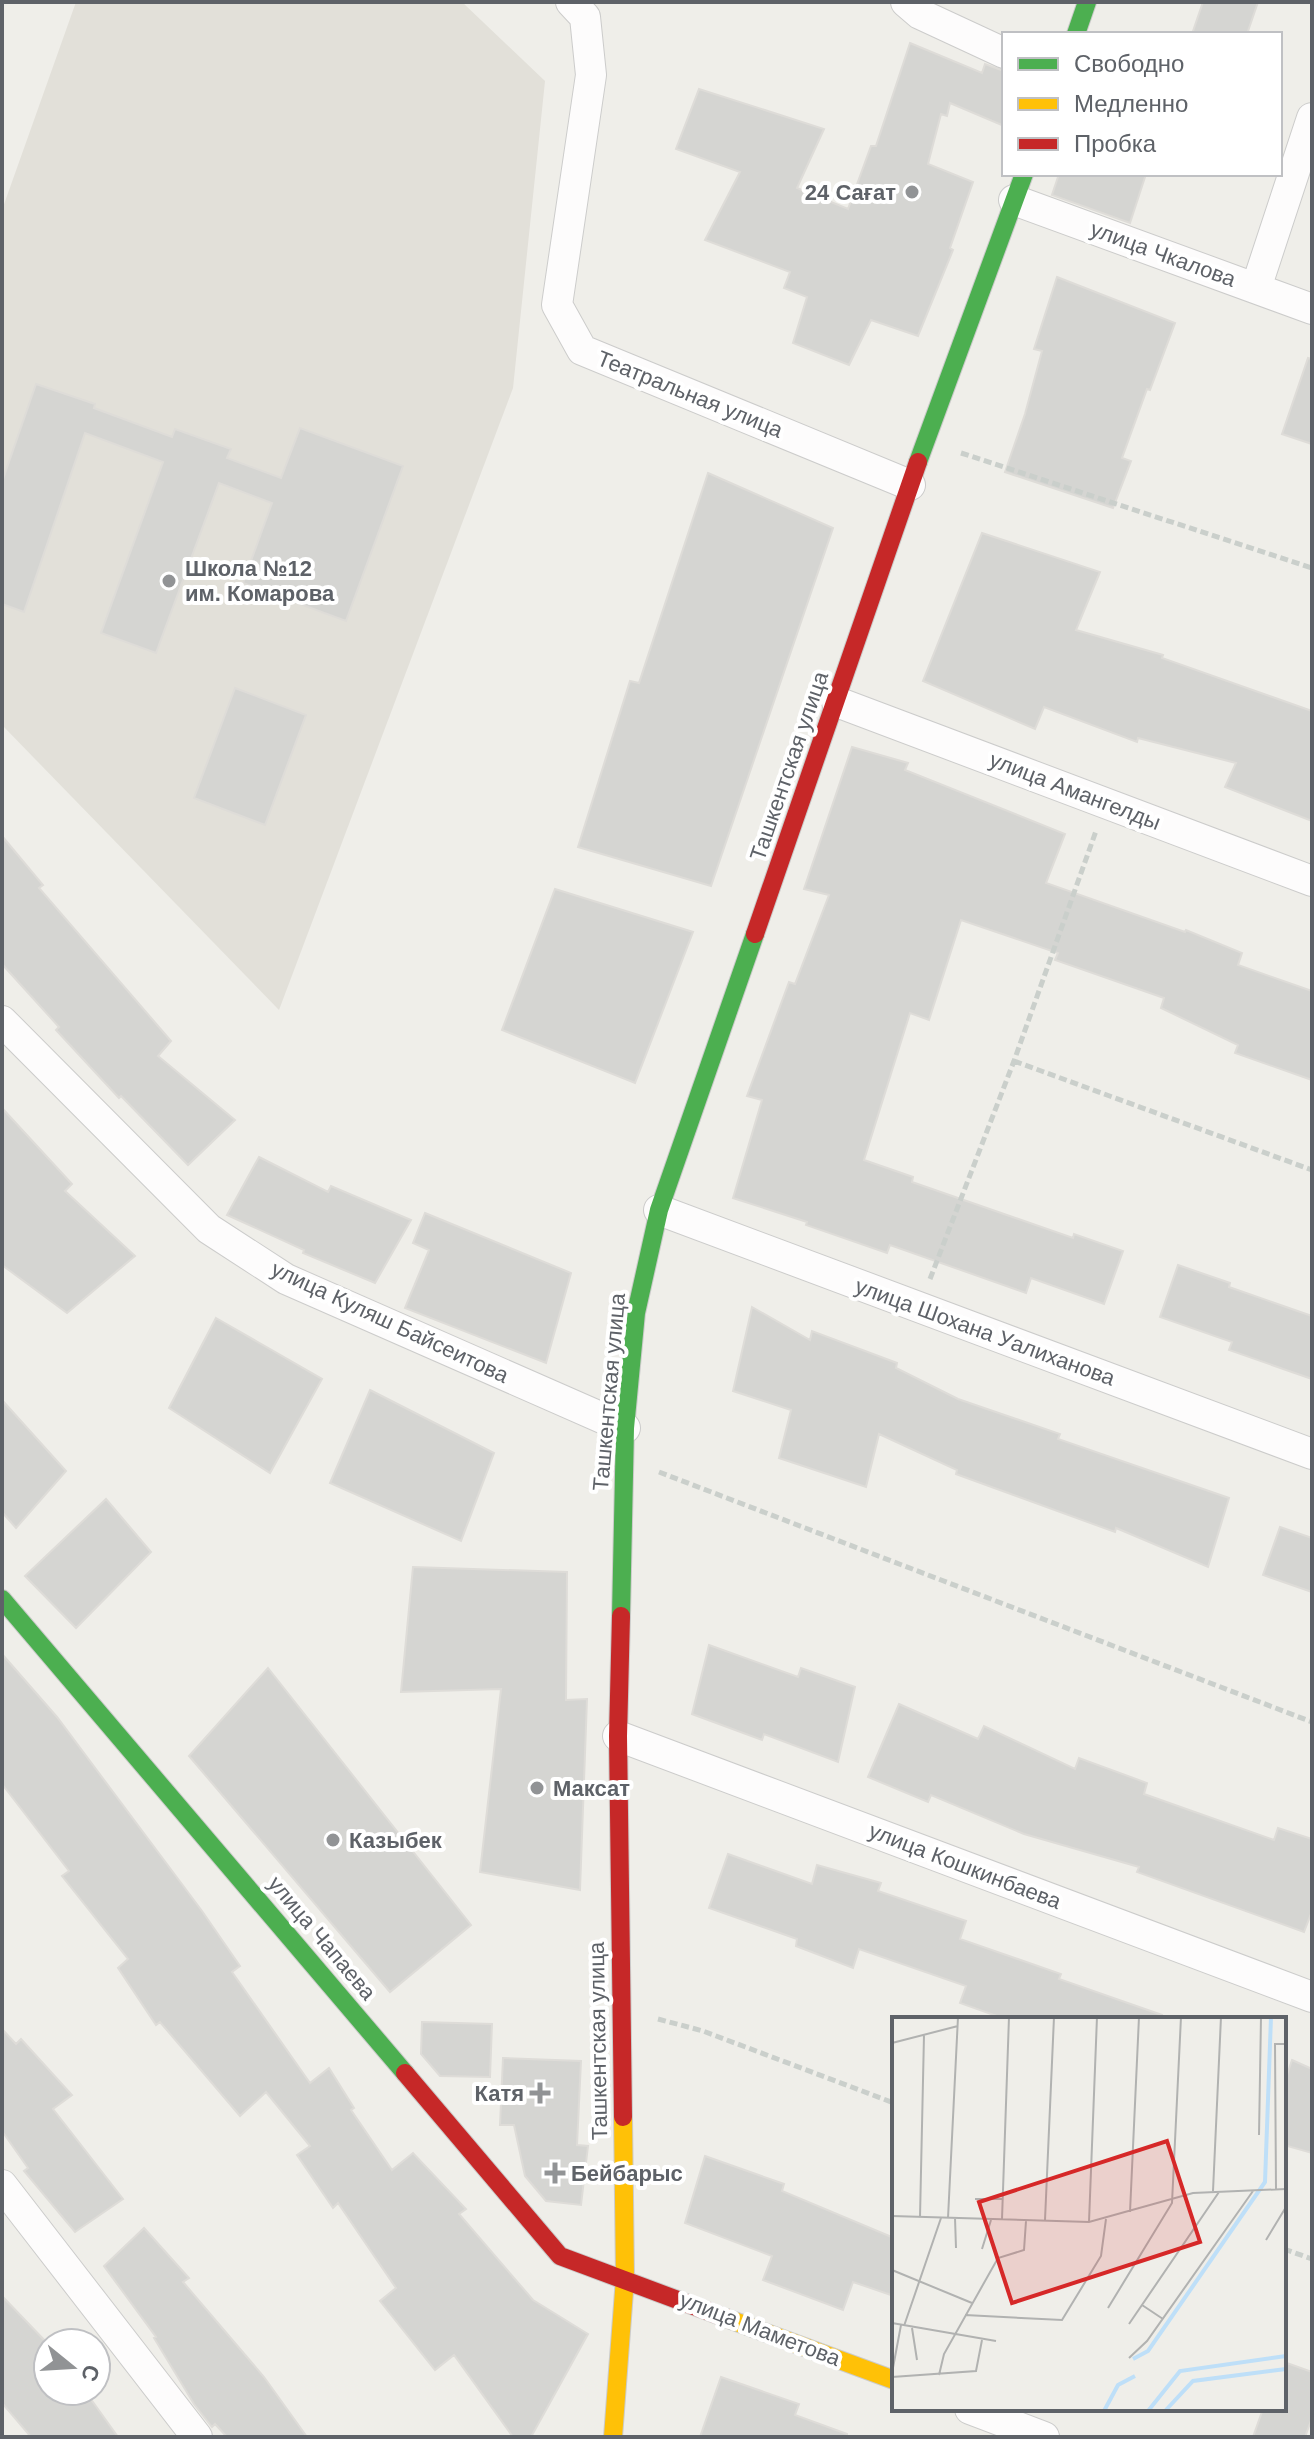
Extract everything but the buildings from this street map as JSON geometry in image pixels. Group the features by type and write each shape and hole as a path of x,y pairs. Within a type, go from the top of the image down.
{"main road":[{"path":"1077,32 1087,2"},
{"name":"Ташкентская улица","path":"613,2437 625,2278 618,1736 625,1428 636,1313 659,1210 910,485 1019,187"},
{"name":"улица Чапаева","path":"2,1599 560,2256 625,2278"},
{"name":"улица Маметова","path":"625,2278 892,2379"}],"street":[{"name":"Театральная улица","path":"571,2 585,17 591,75 557,305 582,350 910,485"},
{"path":"906,2 920,14 1002,52"},
{"path":"1256,288 1312,118"},
{"name":"улица Чкалова","path":"1019,187 1312,309"},
{"name":"улица Амангелды","path":"837,702 1312,881"},
{"name":"улица Куляш Байсеитова","path":"2,1021 209,1229 286,1279 625,1428"},
{"name":"улица Шохана Уалиханова","path":"659,1210 1312,1454"},
{"name":"улица Кошкинбаева","path":"618,1736 1312,1997"},
{"path":"2,2185 197,2437"},
{"path":"975,2411 1044,2437"}],"path":[{"path":"926,442 1312,568"},
{"path":"919,1307 1014,1061 1106,803"},
{"path":"1014,1061 1312,1170"},
{"path":"624,1459 1312,1722"},
{"path":"621,2009 703,2031 892,2102"},
{"path":"1286,2250 1312,2259"}],"shaded area":[{"path":"76,2 462,2 545,81 513,388 279,1010 2,725 2,210"}],"traffic: fast":[{"path":"1077,32 1087,2"},
{"path":"918,462 1023,176"},
{"path":"621,1616 625,1428 636,1313 659,1210 755,934"},
{"path":"2,1599 405,2073"}],"traffic: slow":[{"path":"613,2437 625,2278 623,2117"},
{"path":"726,2318 892,2379"}],"traffic: jam":[{"path":"755,934 918,462"},
{"path":"621,1616 618,1736 623,2117"},
{"path":"405,2073 560,2256 726,2318"}],"place":[{"name":"24 Сағат","path":"912,192"},
{"name":"Школа №12 им. Комарова","path":"169,581"},
{"name":"Максат","path":"537,1788"},
{"name":"Казыбек","path":"333,1840"},
{"name":"Катя","path":"540,2093"},
{"name":"Бейбарыс","path":"555,2173"}]}
